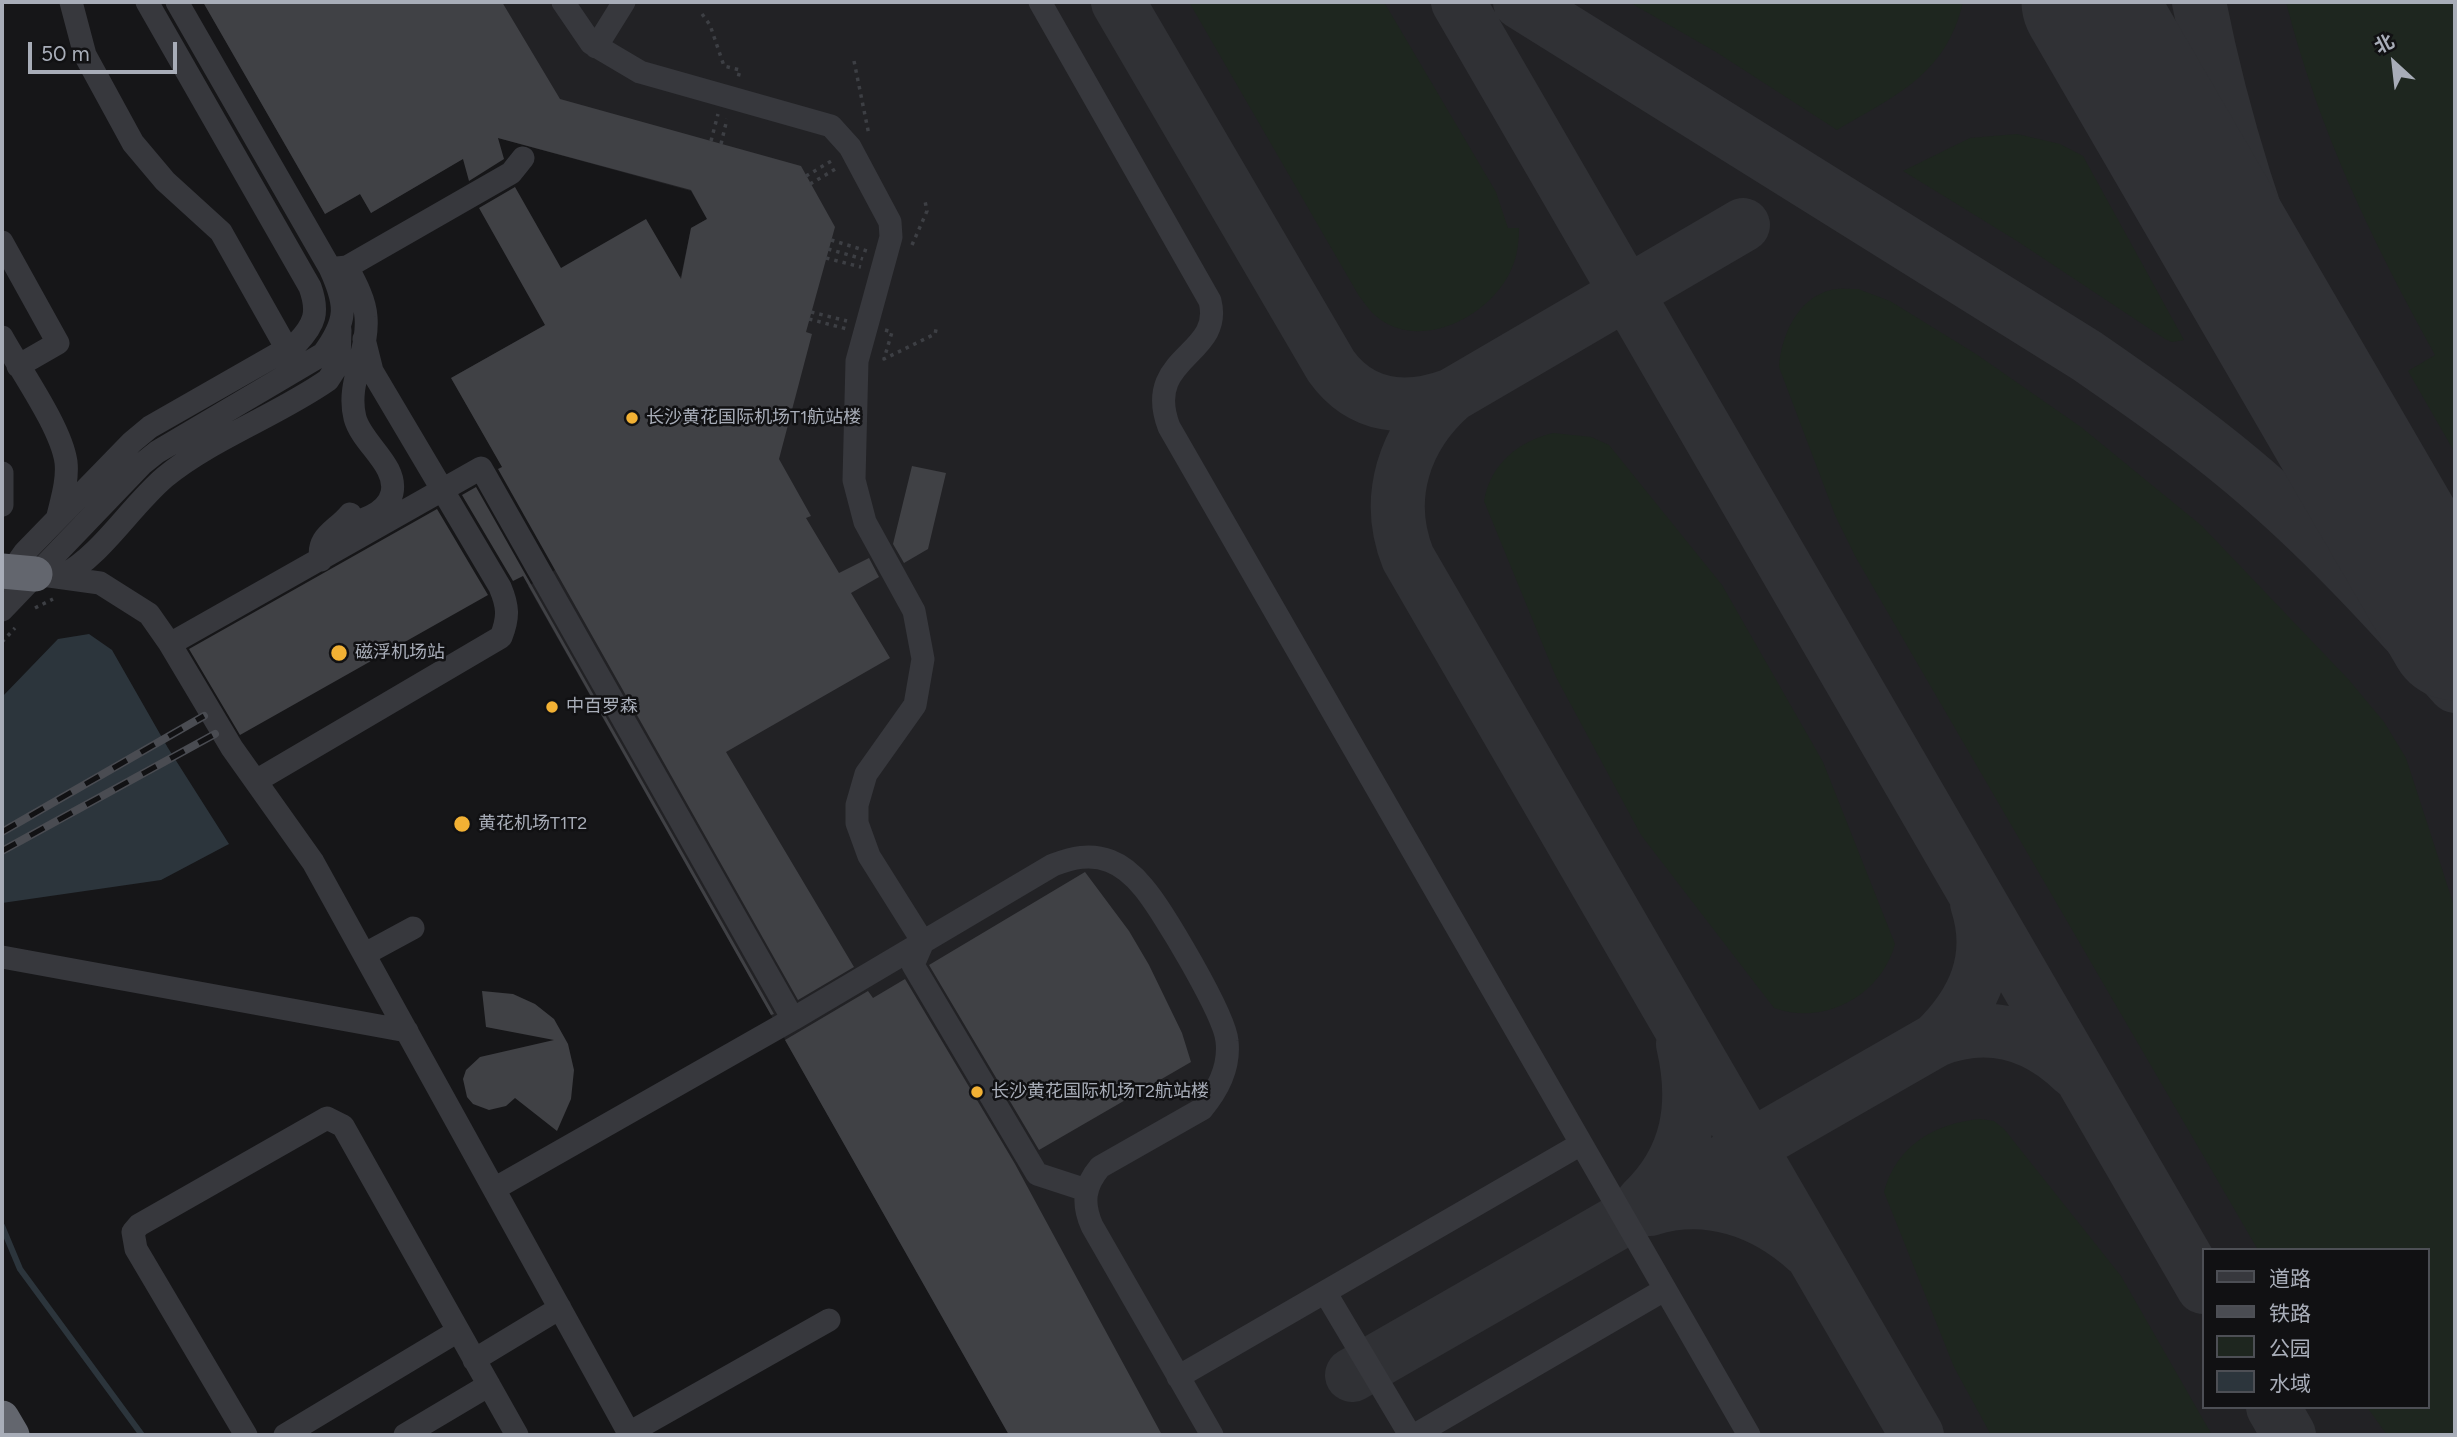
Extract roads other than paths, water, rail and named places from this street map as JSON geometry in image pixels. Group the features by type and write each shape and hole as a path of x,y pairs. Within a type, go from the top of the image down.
{"highway":[{"path":"2,1418 12,1435"}],"street":[{"path":"71,2 85,55 133,143 165,181 221,232 287,349"},
{"path":"57,519 150,427 287,349 310,330 316,317 310,287 148,2"},
{"path":"167,2 326,274 339,307 321,344 304,359 285,368 248,371"},
{"path":"27,579 142,464 323,354 335,338 343,316 343,296 330,268 177,2"},
{"path":"183,2 362,299 366,318 353,396 355,418 392,479 389,502 360,522 340,526 324,537 318,547 321,560"},
{"path":"563,2 584,37 596,47 640,72 831,126 850,147 887,213 891,237 857,361 855,480 865,522 914,611 922,643 923,674 915,705 907,720 866,774 857,805 857,823 869,856 923,942"},
{"path":"596,47 624,2"},
{"path":"1040,2 1210,301 1212,320 1204,338 1176,366 1163,394 1162,405 1169,427 1749,1435"},
{"path":"342,268 511,173 523,158"},
{"path":"2,242 58,343 18,366"},
{"path":"27,579 78,567 151,490 180,466 328,380 339,363 342,268"},
{"path":"2,337 58,436 66,463 65,490 57,519 10,618"},
{"path":"256,781 501,636 508,621 508,605 372,371 364,340"},
{"path":"170,643 481,468 793,1019"},
{"path":"2,472 2,505"},
{"path":"27,579 100,583 149,614 170,643 232,748 313,862 630,1434 829,1320"},
{"path":"494,1189 793,1019 1053,865 1071,858 1088,856 1108,860 1126,869 1153,898 1224,1023 1228,1043 1226,1064 1217,1088 1202,1109 1100,1167 1086,1190 1087,1213 1092,1226 1212,1435"},
{"path":"365,954 412,928"},
{"path":"923,942 913,965 1037,1174 1086,1190"},
{"path":"2,957 407,1031"},
{"path":"246,1435 136,1249 133,1232 139,1225 327,1118 343,1126 517,1435"},
{"path":"1178,1377 1580,1144"},
{"path":"1415,1435 1664,1290"},
{"path":"1325,1292 1410,1435"},
{"path":"474,1360 560,1308"},
{"path":"285,1435 458,1331"},
{"path":"405,1435 488,1385"}],"water":[{"path":"89,634 112,650 168,748 229,844 161,880 2,903 2,697 58,639"}],"waterway":[{"path":"2,1226 20,1269 142,1435"}],"railway":[{"path":"2,832 204,716"},
{"path":"2,851 215,734"}],"place":[{"name":"长沙黄花国际机场T1航站楼","path":"632,418"},
{"name":"磁浮机场站","path":"339,653"},
{"name":"中百罗森","path":"552,707"},
{"name":"黄花机场T1T2","path":"462,824"},
{"name":"长沙黄花国际机场T2航站楼","path":"977,1092"}]}
